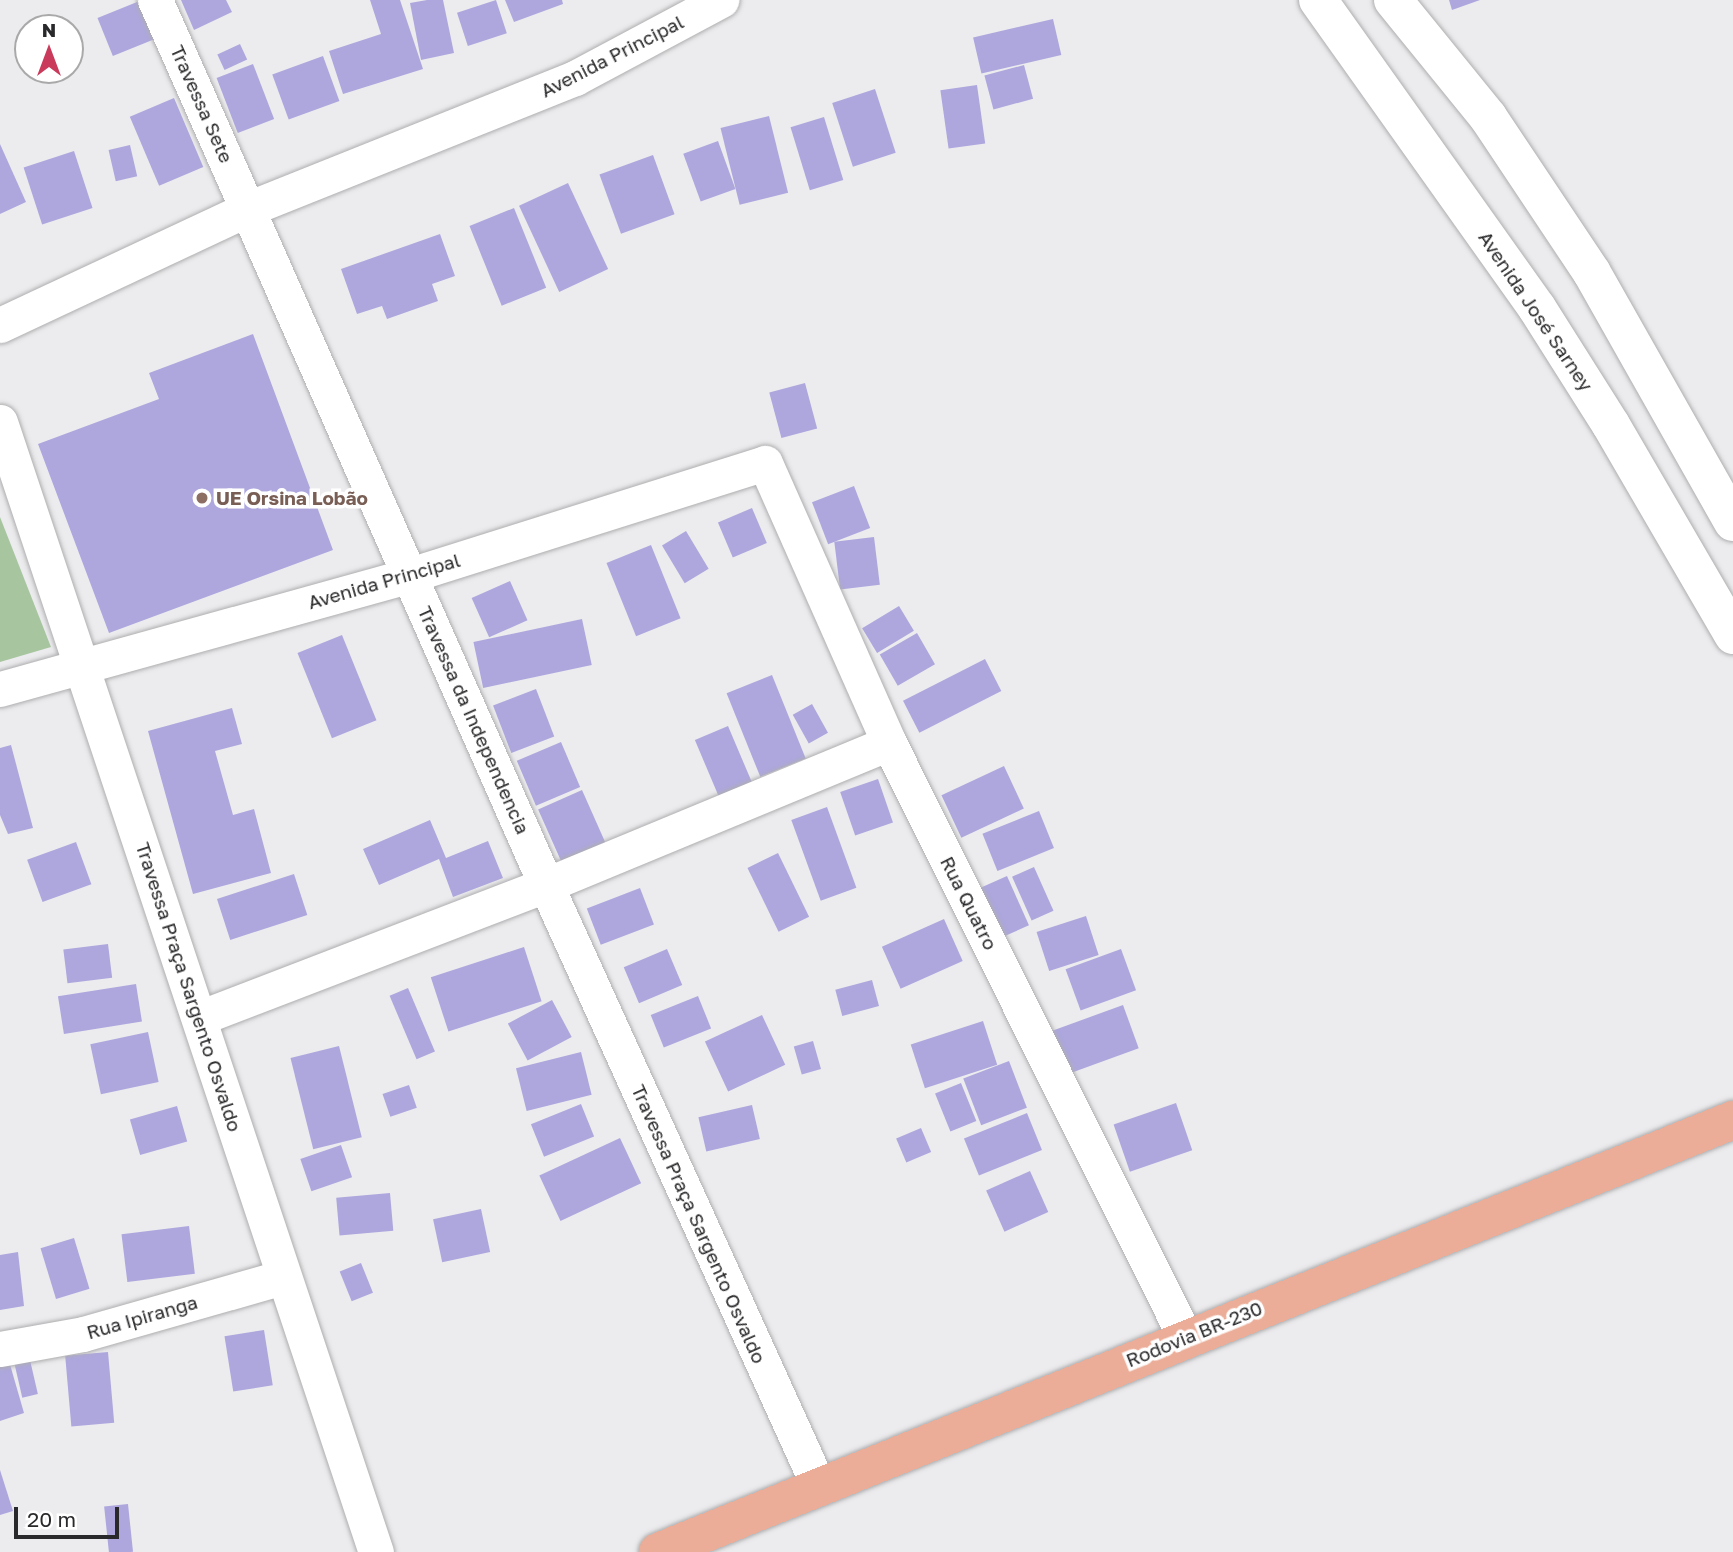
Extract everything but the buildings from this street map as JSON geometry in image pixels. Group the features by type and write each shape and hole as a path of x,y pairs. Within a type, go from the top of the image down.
{"main road":[{"name":"Avenida José Sarney","path":"1318,0 1544,320 1733,635"},
{"path":"1342,33 1384,0"},
{"path":"1393,0 1488,117 1592,273 1733,522"},
{"name":"Rodovia BR-230","path":"657,1552 1185,1337 1733,1121"}],"street":[{"name":"Travessa Sete","path":"155,0 250,208"},
{"name":"Avenida Principal","path":"0,325 250,208 575,78 721,0"},
{"name":"Travessa da Independencia","path":"250,208 546,885"},
{"name":"Travessa Praça Sargento Osvaldo","path":"0,422 84,665 283,1277 376,1552"},
{"name":"Avenida Principal","path":"0,689 411,575 765,463"},
{"name":"Rua Quatro","path":"765,463 889,743 1185,1337"},
{"path":"199,1018 546,885 889,743"},
{"name":"Travessa Praça Sargento Osvaldo","path":"546,885 818,1487"},
{"name":"Rua Ipiranga","path":"0,1349 83,1334 283,1277"}],"green space":[{"path":"0,517 51,647 0,662"}],"place":[{"name":"UE Orsina Lobão","path":"202,498"}]}
